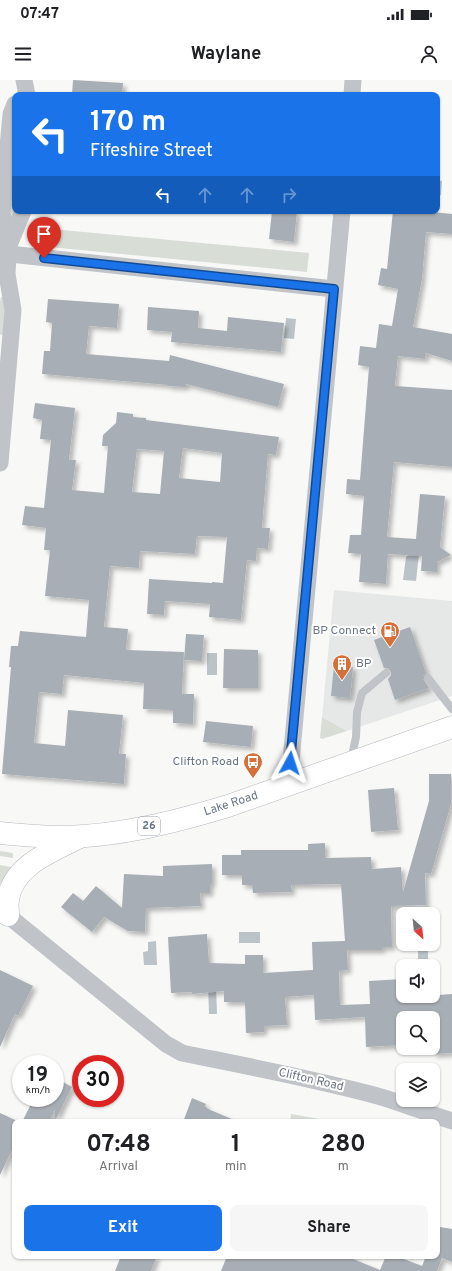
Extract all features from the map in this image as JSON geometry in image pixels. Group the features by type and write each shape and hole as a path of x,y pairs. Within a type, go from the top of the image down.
{"main road":[{"name":"Lake Road","path":"0,833 33,836 83,836 117,833 192,817 452,727"},
{"path":"4,912 13,884 22,871 30,864 83,836"}],"street":[{"path":"352,92 353,80"},
{"path":"0,463 6,341 13,310 7,274 2,213 12,112"},
{"path":"6,250 22,214"},
{"path":"292,783 291,760 342,214"},
{"path":"6,250 334,289"},
{"path":"0,292 7,274"},
{"name":"Clifton Road","path":"4,912 166,1044 182,1053 334,1085 375,1096 452,1121"}],"lane":[{"path":"351,763 356,737 357,712 362,692 386,673"},
{"path":"428,678 452,709"}],"shaded area":[{"path":"12,173 12,214 15,214 16,221 8,220"},
{"path":"440,181 442,181 440,196"},
{"path":"41,228 309,253 307,272 39,246"},
{"path":"1,297 7,298 4,334 0,335 0,301"},
{"path":"286,318 296,319 294,339 284,338"},
{"path":"410,553 419,554 416,581 403,580 406,557"},
{"name":"BP Connect","path":"334,590 452,601 452,696 347,731 322,717"},
{"path":"207,653 217,653 217,675 207,675"},
{"path":"322,717 347,731 322,739 320,738"},
{"path":"0,851 13,853 13,858 0,856"},
{"path":"0,865 11,867 10,872 0,884"},
{"path":"239,932 260,932 260,943 239,943"},
{"path":"156,941 157,965 144,965 143,952 148,951 148,942"},
{"path":"418,951 428,951 428,959 418,959"},
{"path":"208,986 216,986 217,1014 209,1014"},
{"path":"291,1114 320,1119 290,1119"}],"building":[{"path":"73,80 123,83 122,92 72,92"},
{"path":"440,213 452,214 452,234 426,232 422,279 413,327 452,334 452,361 426,353 425,359 398,356 395,386 452,390 452,467 394,462 387,537 416,539 420,494 445,496 440,547 451,555 437,562 437,572 421,571 422,556 388,554 386,584 359,582 361,554 348,553 350,535 361,535 364,496 346,494 347,479 360,480 369,367 358,365 360,346 376,348 379,324 392,326 398,289 378,285 381,268 387,269 393,214 440,214"},
{"path":"272,214 297,214 294,242 269,239"},
{"path":"48,299 119,304 117,328 89,326 86,354 169,361 170,355 284,384 278,407 186,384 186,387 168,386 42,374 44,351 50,351 52,323 46,322"},
{"path":"148,307 199,311 198,328 227,331 228,317 284,323 281,352 171,342 172,332 147,330"},
{"path":"35,403 75,408 69,460 76,460 72,490 104,493 108,446 102,446 103,435 116,423 117,412 133,414 133,417 146,418 146,420 279,437 276,455 268,454 262,528 270,528 268,549 257,548 256,561 247,560 241,620 209,617 210,604 165,601 164,615 147,614 149,579 223,583 227,537 197,536 195,554 140,551 139,568 110,566 104,627 128,629 126,650 184,652 182,694 194,694 193,724 173,723 173,710 143,709 144,683 64,675 62,694 39,692 34,743 65,746 68,710 123,715 119,754 126,754 124,784 2,774 11,667 9,667 11,646 18,646 20,631 86,637 89,600 45,596 50,550 44,550 46,528 22,525 25,506 44,508 51,440 40,439 42,420 33,418","holes":["183,448 222,453 220,482 179,478","137,449 164,451 160,494 132,492"]},
{"path":"410,627 426,673 423,676 423,679 429,688 395,700 388,679 391,672 388,668 384,668 374,640"},
{"path":"186,634 204,635 202,661 184,660"},
{"path":"224,649 258,650 258,688 223,688"},
{"name":"BP","path":"334,665 353,667 350,698 331,696"},
{"path":"206,721 253,726 251,747 203,742"},
{"path":"429,774 451,774 451,804 431,874 425,873 426,905 391,906 392,947 382,947 382,950 347,950 348,970 339,971 340,1005 370,1004 369,981 396,979 396,1003 440,1003 440,995 452,994 452,1053 440,1054 440,1011 396,1011 396,1045 366,1047 365,1017 315,1020 314,995 285,997 287,1025 264,1026 264,1032 246,1033 245,1002 224,1002 224,991 192,994 192,992 171,993 168,937 207,934 209,963 245,964 245,955 263,955 263,973 313,970 312,942 345,941 341,884 291,885 292,892 253,893 252,885 242,885 242,875 222,875 222,855 241,855 241,850 308,850 308,844 325,843 325,858 371,857 372,869 401,867 403,892 429,801"},
{"path":"394,788 398,830 371,832 368,790"},
{"path":"212,864 212,884 210,884 210,893 200,893 201,906 146,908 145,932 128,931 104,917 92,932 61,907 73,893 83,901 96,886 122,908 124,874 163,876 163,866"},
{"path":"0,970 33,986 18,1016 15,1014 0,1047"},
{"path":"64,1083 72,1087 64,1103"},
{"path":"192,1098 206,1104 205,1106 208,1109 232,1119 184,1119"},
{"path":"30,1107 62,1107 56,1119 55,1110 50,1119 24,1119"},
{"path":"0,1113 13,1119 12,1150 0,1175"},
{"path":"440,1227 452,1229 452,1262 442,1258 437,1271 221,1271 226,1259 353,1259 380,1270 385,1259 404,1259 422,1266 425,1259 440,1259"},
{"path":"120,1259 156,1259 151,1271 115,1271"}],"place":[{"name":"BP Connect","path":"390,648"},
{"name":"BP","path":"342,681"},
{"name":"Clifton Road","path":"253,779"}],"route":[{"path":"44,258 334,289 290,763"}]}
